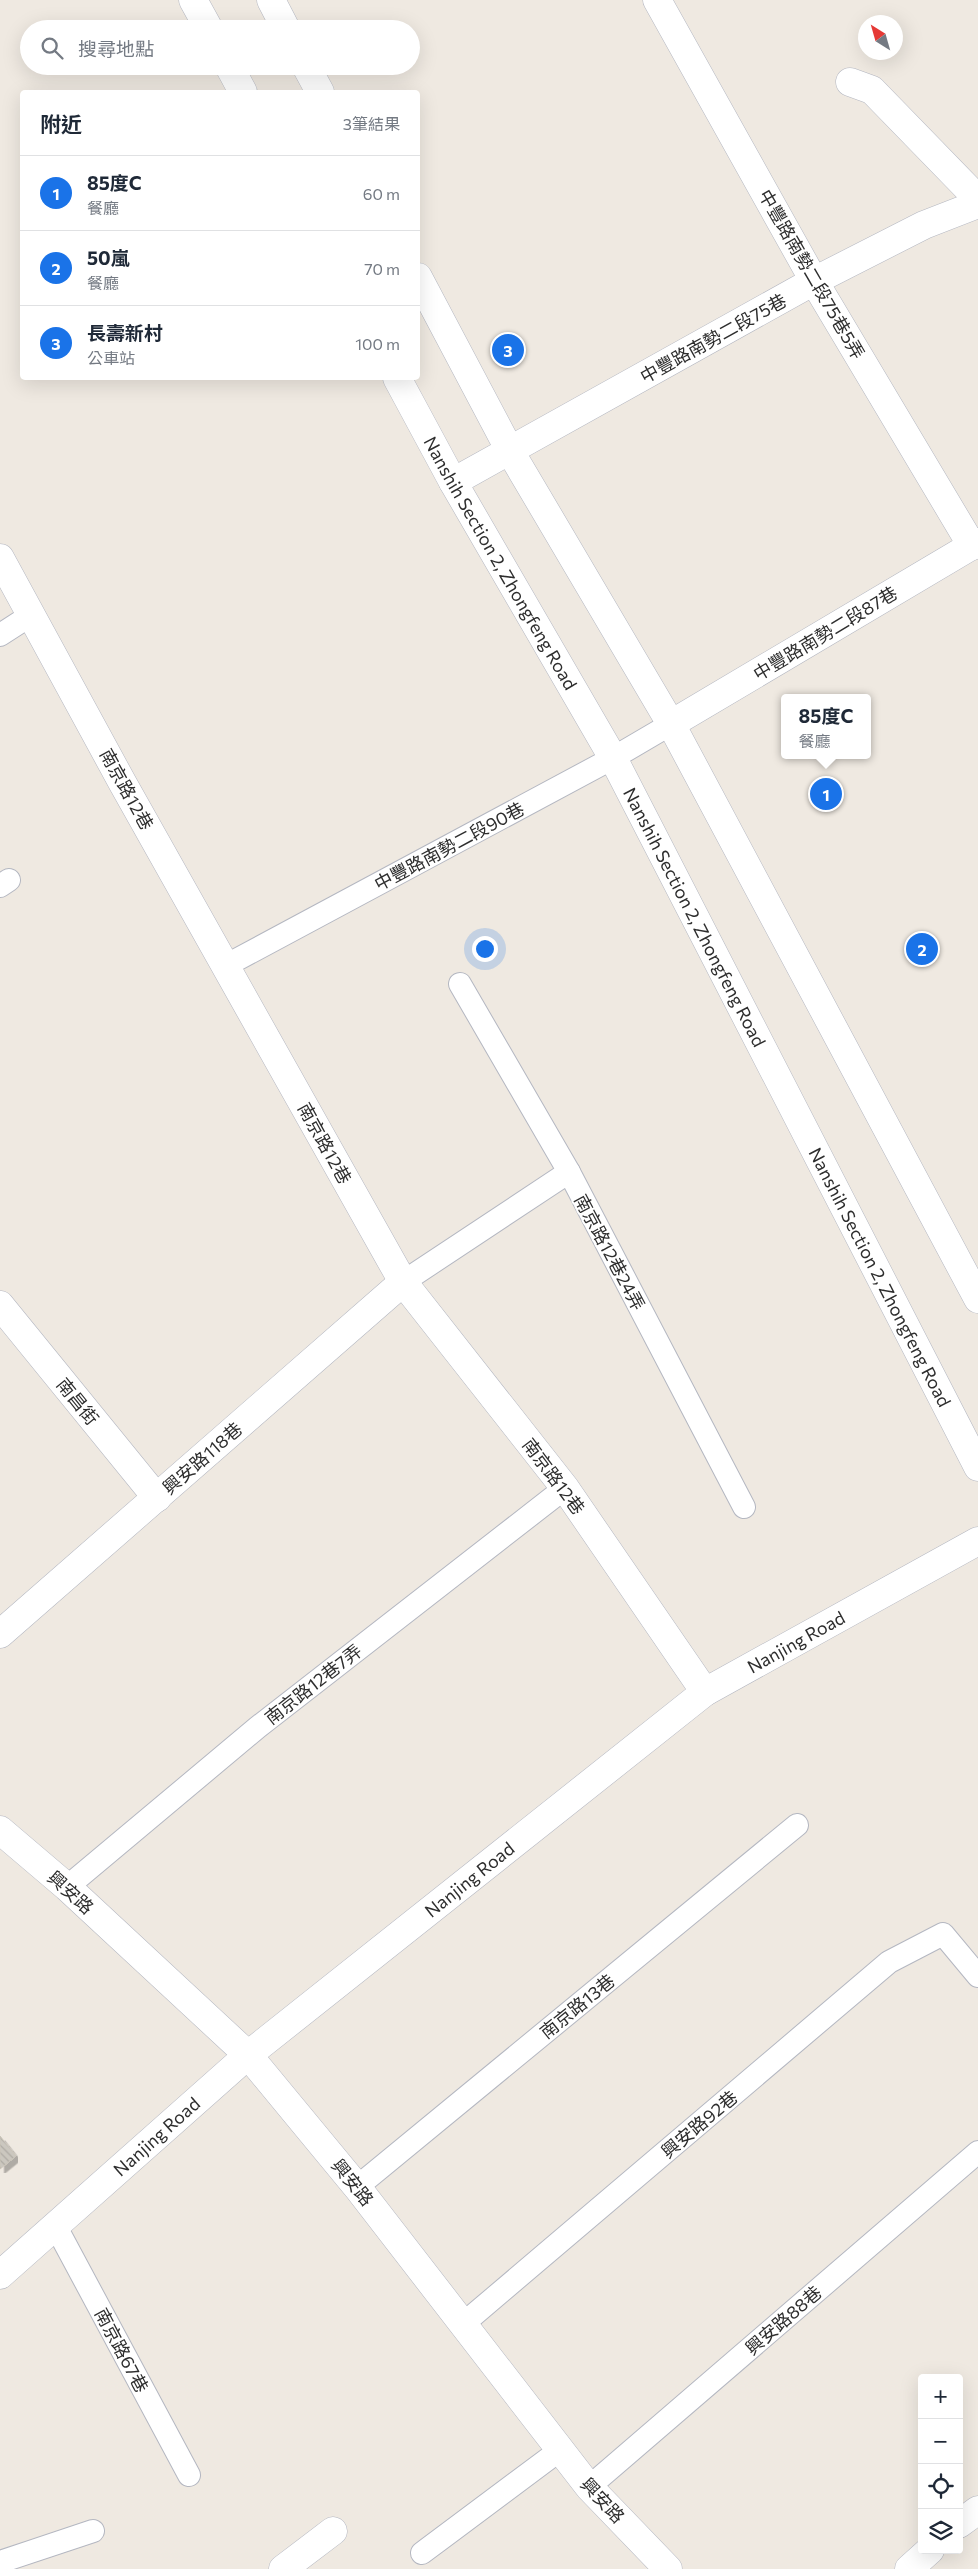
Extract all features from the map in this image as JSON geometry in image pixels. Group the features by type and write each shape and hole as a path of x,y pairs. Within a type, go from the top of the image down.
{"street":[{"path":"193,0 204,20"},
{"path":"271,0 281,20"},
{"name":"中豐路南勢二段75巷5弄","path":"657,0 814,281 975,544"},
{"path":"234,75 242,90"},
{"path":"311,75 319,90"},
{"path":"850,82 872,90 978,199"},
{"name":"中豐路南勢二段75巷","path":"453,482 510,452 814,281 924,225 978,204"},
{"path":"420,281 510,452 671,724 978,1299"},
{"name":"Nanshih Section 2, Zhongfeng Road","path":"398,380 453,482 613,758 978,1467"},
{"name":"中豐路南勢二段87巷","path":"671,724 975,544"},
{"name":"南京路12巷","path":"0,558 403,1282 565,1488 705,1692"},
{"name":"興安路118巷","path":"0,1634 403,1282"},
{"name":"南昌街","path":"0,1304 157,1498"},
{"name":"Nanjing Road","path":"0,2274 248,2055 705,1692 978,1541"},
{"name":"興安路","path":"0,1830 67,1887 248,2055 357,2187 589,2487 668,2569"},
{"path":"963,2521 978,2510"},
{"path":"283,2569 332,2531"},
{"path":"909,2569 926,2554"}],"lane":[{"path":"0,635 31,615"},
{"name":"中豐路南勢二段90巷","path":"226,966 613,758 671,724"},
{"path":"460,984 569,1172"},
{"name":"南京路12巷24弄","path":"403,1282 569,1172 744,1507"},
{"name":"南京路12巷7弄","path":"67,1887 258,1727 565,1488"},
{"name":"南京路13巷","path":"357,2187 797,1825"},
{"name":"興安路92巷","path":"463,2324 890,1962 943,1934 978,1976"},
{"name":"興安路88巷","path":"589,2487 978,2152"},
{"name":"南京路67巷","path":"55,2225 189,2475"},
{"path":"422,2553 560,2450"},
{"path":"0,2562 93,2531"}],"building":[{"path":"0,2136 16,2156 0,2169"}],"place":[{"name":"長壽新村","path":"508,350"},
{"name":"85度C","path":"826,794"},
{"name":"50嵐","path":"922,949"}]}
